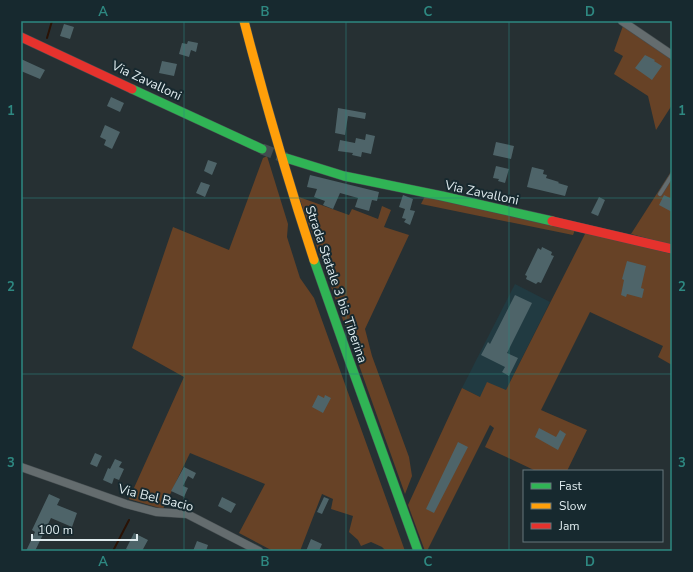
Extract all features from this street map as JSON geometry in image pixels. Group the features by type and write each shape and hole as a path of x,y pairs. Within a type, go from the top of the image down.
{"main road":[{"path":"236,21 258,107"},
{"name":"Strada Statale 3 bis Tiberina","path":"244,21 270,121 306,237 389,483 409,551"},
{"name":"Via Zavalloni","path":"21,37 267,147"},
{"name":"Via Zavalloni","path":"286,158 304,165 337,174 672,249"},
{"name":"Strada Statale 3 bis Tiberina","path":"286,201 326,320 389,483 418,551"}],"street":[{"path":"622,21 672,55"},
{"name":"Via Bel Bacio","path":"21,468 126,504 156,512 187,514 259,551"}],"lane":[{"path":"660,194 672,175"}],"shaded area":[{"path":"624,23 672,58 672,105 656,130 648,96 614,74 623,56 614,51"},
{"path":"267,156 288,224 287,237 300,278 314,298 405,551 386,551 382,547 371,542 361,546 358,540 349,532 353,516 331,509 333,499 322,494 300,551 273,551 239,533 265,484 190,453 163,509 129,499 184,377 132,348 173,227 229,250 263,158"},
{"path":"672,170 672,245 631,234"},
{"path":"425,196 575,230 573,235 421,204"},
{"path":"299,197 349,215 352,209 378,219 382,206 391,210 384,227 409,235 365,329 372,356 409,457 412,476 405,494"},
{"path":"586,232 672,254 672,365 658,357 663,346 590,312 541,410 587,430 567,470 534,470 485,447 494,428 490,425 427,551 425,551 408,505 462,388 480,397 487,382 506,390"},
{"path":"515,284 550,302 506,390 480,397 462,388"}],"building":[{"path":"64,24 74,27 70,39 60,36"},
{"path":"188,41 198,43 196,52 191,50 189,57 179,54 182,43 187,44"},
{"path":"645,55 655,60 654,61 662,66 652,80 635,68"},
{"path":"21,59 45,70 40,79 21,71"},
{"path":"162,61 177,64 174,76 159,73"},
{"path":"111,97 124,103 120,112 107,106"},
{"path":"338,108 366,113 365,119 348,116 345,135 335,133"},
{"path":"105,125 120,132 112,149 104,145 106,140 100,137"},
{"path":"366,134 375,136 371,154 362,152 361,157 352,155 353,153 338,151 340,140 355,143 356,138 365,140"},
{"path":"496,142 514,146 511,159 493,155"},
{"path":"208,160 217,163 212,175 204,171"},
{"path":"496,166 509,169 505,183 498,181 499,179 493,178"},
{"path":"532,167 544,170 543,174 547,175 546,178 568,186 565,196 527,187"},
{"path":"310,175 379,192 377,201 372,200 369,211 355,207 358,198 340,193 333,209 323,205 325,201 314,197 317,189 307,187"},
{"path":"201,182 210,185 205,197 196,193"},
{"path":"403,195 413,199 410,210 415,211 410,225 404,222 406,219 402,218 405,209 399,207"},
{"path":"664,195 672,199 672,212 659,205"},
{"path":"599,197 605,200 598,216 591,213"},
{"path":"542,247 552,252 551,255 554,256 541,283 538,282 536,284 526,279 527,276 525,275 538,248 541,250"},
{"path":"627,261 646,266 641,288 644,289 642,298 627,294 626,297 621,295 624,280 622,279"},
{"path":"515,295 532,303 507,353 518,358 509,376 502,372 505,367 481,355 488,342 490,344"},
{"path":"318,395 324,398 325,395 331,398 323,413 312,407"},
{"path":"539,428 556,437 560,430 566,434 558,450 535,437"},
{"path":"458,442 468,447 434,513 426,509"},
{"path":"95,453 102,456 97,467 90,464"},
{"path":"115,459 122,462 119,467 124,469 119,480 114,478 112,484 103,480 108,468 110,469"},
{"path":"184,467 196,473 193,479 188,476 183,486 188,488 184,497 171,491"},
{"path":"49,494 60,499 57,505 77,513 72,527 51,518 35,551 26,551 35,532 32,530"},
{"path":"222,497 236,504 231,513 218,506"},
{"path":"324,497 329,499 322,514 317,512"},
{"path":"134,533 148,540 142,551 130,551 126,549"},
{"path":"311,539 322,544 319,551 306,551"},
{"path":"197,541 208,545 206,551 193,551"}],"waterway":[{"path":"47,38 52,21"},
{"path":"113,551 129,520"}],"tunnel":[{"path":"262,149 286,158"}],"traffic: fast":[{"path":"132,89 262,149"},
{"path":"286,158 344,176 552,221"},
{"path":"314,260 418,551"}],"traffic: slow":[{"path":"244,21 277,141 314,260"}],"traffic: jam":[{"path":"21,37 132,89"},
{"path":"552,221 672,249"}]}
